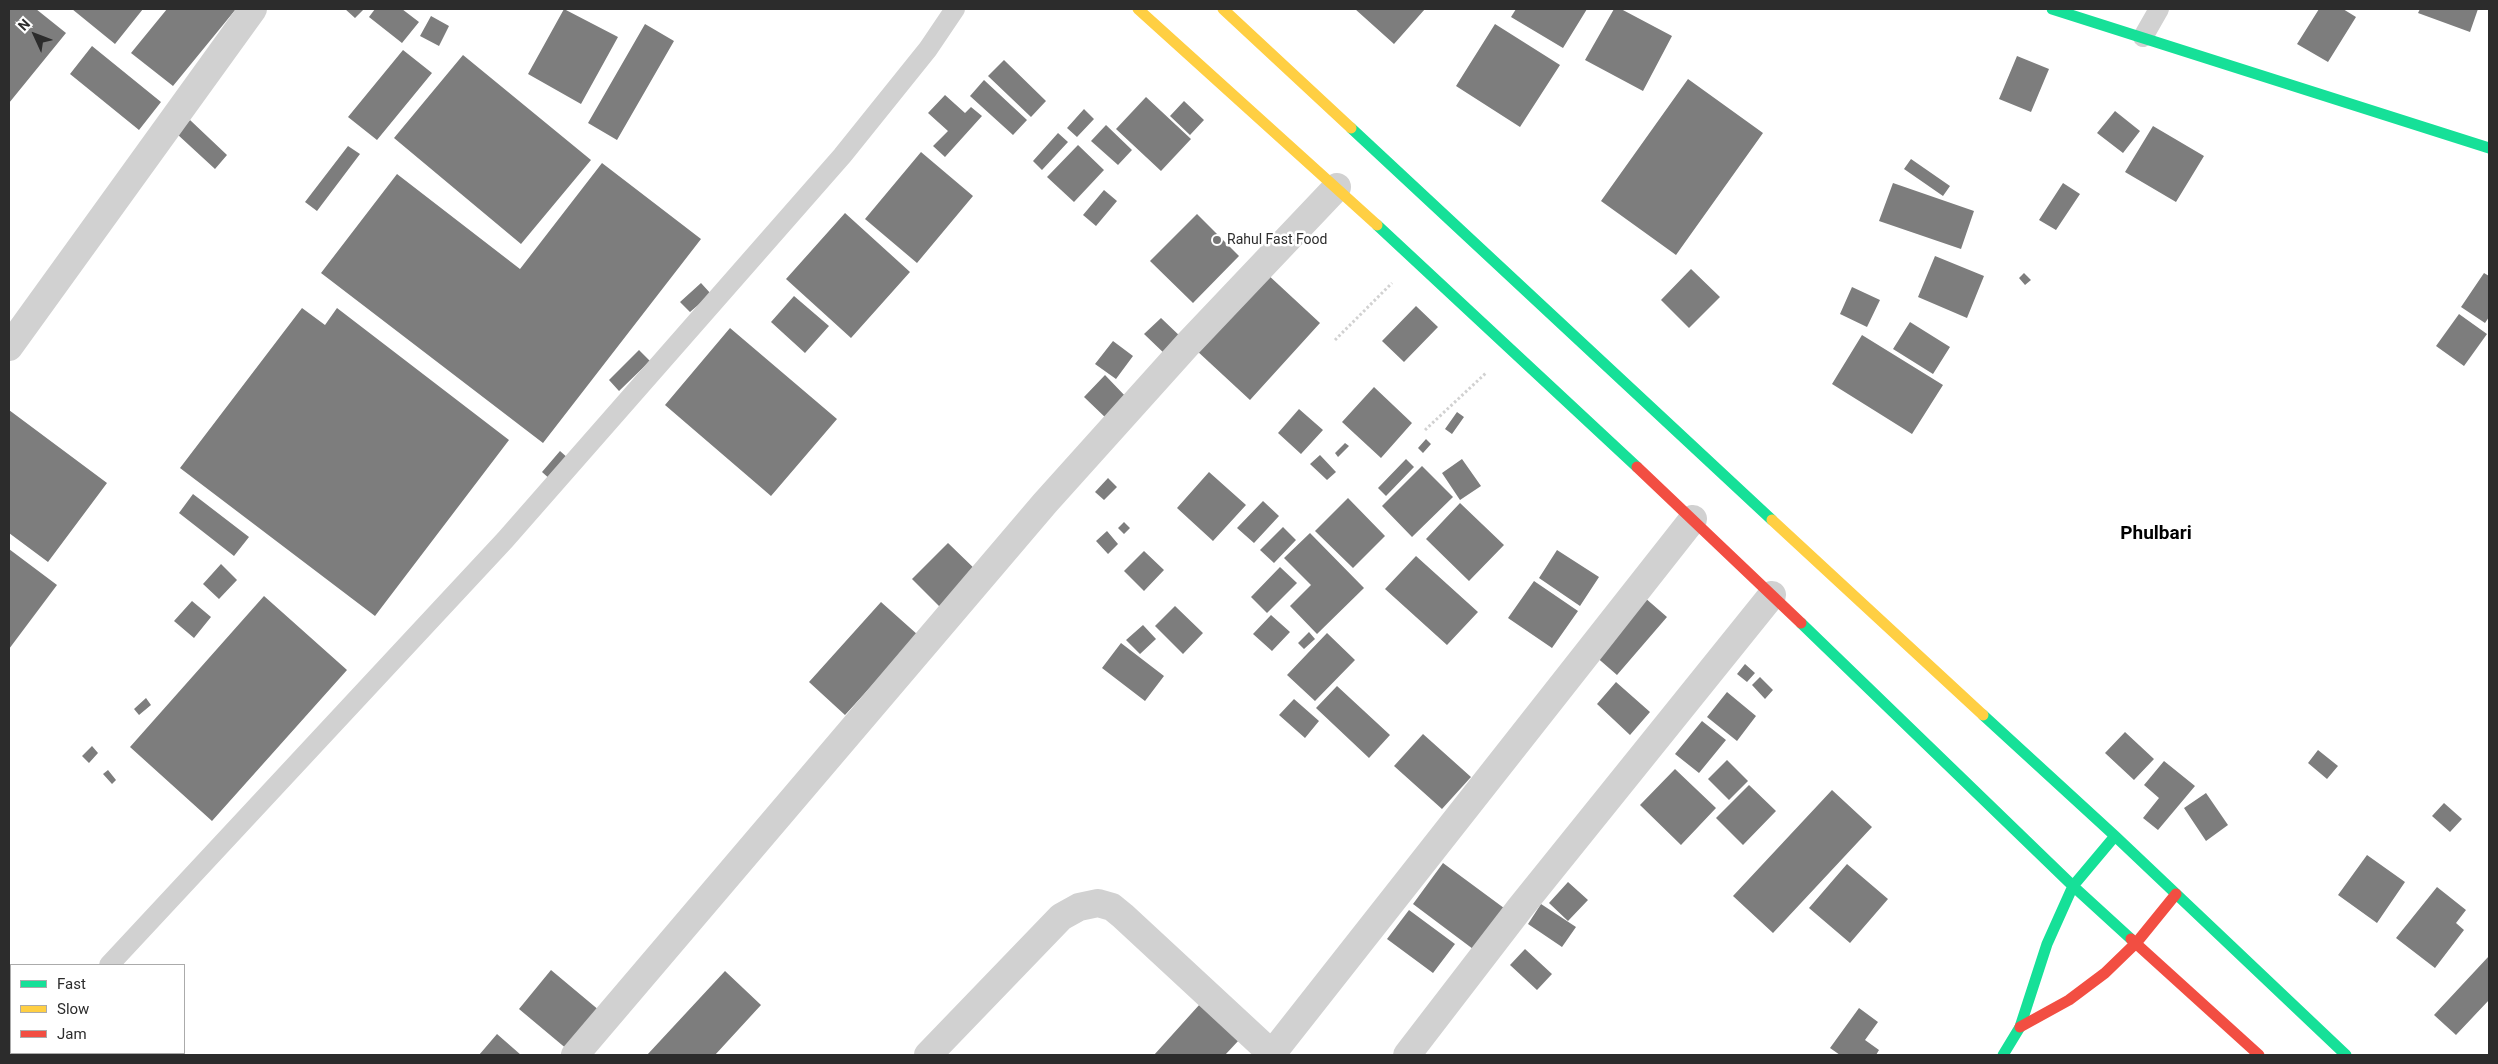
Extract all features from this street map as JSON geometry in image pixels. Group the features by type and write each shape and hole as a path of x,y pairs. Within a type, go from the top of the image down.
{"main road":[{"path":"1138,9 1337,187 1512,350 1693,519 2072,886 2137,942 2259,1055"},
{"path":"1223,9 1799,546 2115,836 2346,1055"},
{"path":"2052,9 2489,148"},
{"path":"2003,1055 2020,1027 2047,944 2072,886 2115,836"},
{"path":"2020,1027 2069,1000 2105,973 2137,942 2176,894"}],"street":[{"path":"9,347 253,9"},
{"path":"575,1055 1045,503 1188,344 1337,187"},
{"path":"928,1055 1061,917 1079,907 1098,904 1112,908 1123,916 1272,1055 1693,519"},
{"path":"1407,1055 1544,877 1772,595"}],"lane":[{"path":"110,964 505,540 842,156 928,49 956,9"},
{"path":"2143,37 2159,9"}],"path":[{"path":"1335,340 1415,260"},
{"path":"1425,430 1512,350"}],"building":[{"path":"9,9 36,9 66,33 9,103"},
{"path":"72,9 143,9 115,44"},
{"path":"167,9 236,9 173,86 131,53"},
{"path":"345,9 364,9 355,18"},
{"path":"375,9 402,9 419,22 402,43 369,17"},
{"path":"564,9 618,37 581,104 528,74"},
{"path":"1355,9 1425,9 1394,44"},
{"path":"1516,9 1587,9 1563,48 1511,17"},
{"path":"1614,9 1621,9 1672,36 1643,91 1585,60"},
{"path":"2319,9 2343,9 2356,17 2328,62 2297,44"},
{"path":"2420,9 2478,9 2470,32 2418,13"},
{"path":"431,16 449,26 439,46 420,36"},
{"path":"645,24 674,41 617,140 588,123"},
{"path":"1495,24 1560,65 1520,127 1456,86"},
{"path":"92,46 161,102 139,130 70,74"},
{"path":"403,50 432,73 377,140 348,117"},
{"path":"463,55 591,160 521,244 394,138"},
{"path":"2017,56 2049,69 2031,112 1999,99"},
{"path":"1004,60 1046,101 1031,117 988,76"},
{"path":"1688,79 1763,133 1676,255 1601,201"},
{"path":"984,80 1027,120 1013,135 970,96"},
{"path":"945,95 965,113 971,107 982,116 945,157 933,146 948,131 928,113"},
{"path":"1146,97 1191,139 1161,171 1116,129"},
{"path":"1184,101 1204,120 1190,135 1170,116"},
{"path":"1084,109 1094,119 1077,137 1067,128"},
{"path":"2115,111 2140,131 2123,153 2097,133"},
{"path":"190,120 227,155 215,169 177,134"},
{"path":"1106,125 1132,150 1118,165 1091,141"},
{"path":"2153,126 2204,156 2176,202 2125,172"},
{"path":"1058,133 1068,142 1042,170 1033,161"},
{"path":"1078,145 1104,170 1074,202 1047,177"},
{"path":"348,146 360,154 317,211 305,202"},
{"path":"921,152 973,196 917,263 865,219"},
{"path":"1911,159 1950,186 1943,196 1904,169"},
{"path":"602,163 701,239 543,443 321,273 397,174 520,269"},
{"path":"1893,183 1974,211 1961,249 1879,221"},
{"path":"2063,183 2080,194 2056,230 2039,220"},
{"path":"1104,190 1117,201 1096,226 1083,215"},
{"path":"845,213 910,272 851,338 786,279"},
{"path":"1197,214 1239,256 1193,303 1150,261"},
{"path":"1935,256 1984,276 1967,318 1918,297"},
{"path":"1691,269 1720,297 1689,328 1661,300"},
{"path":"1266,273 1320,323 1250,400 1196,350"},
{"path":"2024,273 2031,280 2025,285 2019,278"},
{"path":"2484,273 2489,276 2489,317 2485,323 2461,307"},
{"path":"701,283 711,294 690,312 680,302"},
{"path":"1852,287 1880,300 1867,327 1840,314"},
{"path":"794,296 829,326 805,353 771,322"},
{"path":"1416,306 1438,327 1404,362 1382,341"},
{"path":"302,308 325,325 337,308 509,440 375,616 180,468"},
{"path":"2459,314 2487,334 2464,366 2436,346"},
{"path":"1161,318 1183,339 1167,356 1144,334"},
{"path":"1910,322 1950,347 1933,374 1893,349"},
{"path":"730,328 837,419 771,496 665,405"},
{"path":"1862,335 1943,385 1912,434 1832,384"},
{"path":"1113,341 1133,356 1116,379 1095,364"},
{"path":"639,350 650,361 619,391 609,380"},
{"path":"1105,375 1128,399 1108,420 1084,397"},
{"path":"1374,387 1412,423 1381,458 1342,422"},
{"path":"1299,409 1323,430 1301,454 1278,433"},
{"path":"9,410 107,483 48,562 9,533"},
{"path":"1457,412 1464,417 1452,434 1445,429"},
{"path":"1426,439 1431,444 1423,453 1418,448"},
{"path":"1345,443 1349,446 1338,457 1335,453"},
{"path":"560,451 569,459 551,480 542,472"},
{"path":"1320,455 1336,472 1327,480 1310,464"},
{"path":"1406,459 1414,467 1386,496 1378,488"},
{"path":"1462,459 1481,486 1460,500 1442,473"},
{"path":"1422,466 1453,497 1412,537 1382,506"},
{"path":"1209,472 1246,505 1213,541 1177,508"},
{"path":"1108,478 1117,487 1104,500 1095,492"},
{"path":"193,494 249,537 234,556 179,513"},
{"path":"1348,498 1385,536 1353,568 1315,531"},
{"path":"1263,501 1279,516 1254,543 1237,528"},
{"path":"1460,503 1504,545 1469,581 1426,539"},
{"path":"1124,522 1130,528 1124,534 1118,528"},
{"path":"1283,527 1296,540 1274,563 1260,550"},
{"path":"1107,531 1118,544 1108,554 1096,541"},
{"path":"1310,533 1364,588 1317,634 1290,606 1311,585 1284,558"},
{"path":"948,543 979,573 943,610 912,579"},
{"path":"9,549 57,585 9,649"},
{"path":"1557,550 1599,577 1580,606 1539,578"},
{"path":"1144,551 1164,570 1144,591 1124,571"},
{"path":"1416,556 1478,612 1447,645 1385,589"},
{"path":"221,564 237,580 219,599 203,584"},
{"path":"1280,567 1297,583 1267,613 1251,597"},
{"path":"1534,581 1578,611 1552,648 1508,618"},
{"path":"264,596 347,670 212,821 130,747"},
{"path":"1644,597 1667,617 1617,675 1594,655"},
{"path":"192,601 211,617 194,638 174,621"},
{"path":"881,602 918,635 845,715 809,682"},
{"path":"1175,606 1203,633 1183,654 1155,626"},
{"path":"1271,615 1290,632 1272,651 1253,634"},
{"path":"1143,625 1156,639 1140,654 1126,640"},
{"path":"1309,632 1315,639 1304,649 1298,643"},
{"path":"1327,633 1355,660 1315,701 1287,675"},
{"path":"1121,643 1164,676 1145,701 1102,668"},
{"path":"1745,664 1755,673 1747,682 1737,674"},
{"path":"1760,677 1773,690 1765,699 1752,685"},
{"path":"1616,682 1650,712 1630,735 1597,704"},
{"path":"1337,686 1390,735 1369,758 1316,708"},
{"path":"1727,692 1756,716 1737,741 1707,717"},
{"path":"146,698 151,705 139,715 134,709"},
{"path":"1294,699 1319,721 1305,738 1279,715"},
{"path":"1702,721 1726,740 1699,773 1675,754"},
{"path":"2125,732 2154,759 2134,780 2105,753"},
{"path":"1423,734 1471,777 1442,809 1394,766"},
{"path":"92,746 98,753 89,763 82,756"},
{"path":"2318,750 2338,766 2327,779 2308,763"},
{"path":"1727,760 1748,781 1729,800 1708,779"},
{"path":"2164,761 2195,786 2158,830 2143,818 2159,798 2144,785"},
{"path":"1675,769 1716,808 1681,845 1640,805"},
{"path":"108,770 116,780 112,784 103,774"},
{"path":"1749,785 1776,811 1743,845 1716,818"},
{"path":"1832,790 1872,827 1773,933 1733,896"},
{"path":"2206,793 2228,825 2206,841 2184,808"},
{"path":"2444,803 2462,819 2450,832 2432,816"},
{"path":"2367,855 2405,882 2377,923 2338,895"},
{"path":"1443,863 1508,911 1477,952 1413,904"},
{"path":"1847,864 1888,899 1850,943 1809,908"},
{"path":"1568,882 1588,900 1568,921 1549,903"},
{"path":"2437,887 2466,910 2456,923 2464,930 2435,968 2396,938"},
{"path":"1541,904 1576,927 1562,947 1528,924"},
{"path":"1409,910 1455,944 1433,973 1387,939"},
{"path":"1525,949 1552,974 1537,990 1510,965"},
{"path":"2489,956 2489,1000 2456,1035 2434,1015"},
{"path":"551,970 600,1011 568,1050 519,1009"},
{"path":"725,971 761,1005 715,1055 647,1055"},
{"path":"1200,1004 1240,1039 1225,1055 1154,1055"},
{"path":"1859,1008 1878,1022 1865,1040 1879,1050 1876,1055 1840,1055 1830,1048"},
{"path":"497,1034 521,1055 479,1055"}],"traffic: fast":[{"path":"2052,9 2489,148"},
{"path":"1351,128 1772,520"},
{"path":"1377,225 1637,467"},
{"path":"1801,623 2073,886 2131,939"},
{"path":"1983,715 2115,836 2346,1055"},
{"path":"2003,1055 2020,1027 2047,944 2073,886 2115,836"}],"traffic: slow":[{"path":"1138,9 1377,225"},
{"path":"1223,9 1351,128"},
{"path":"1772,520 1983,715"}],"traffic: jam":[{"path":"1637,467 1801,623"},
{"path":"2020,1027 2069,1000 2105,973 2137,942 2176,894"},
{"path":"2131,939 2259,1055"}],"place":[{"name":"Rahul Fast Food","path":"1217,240"}],"district":[{"name":"Phulbari","path":"2156,534"}]}
